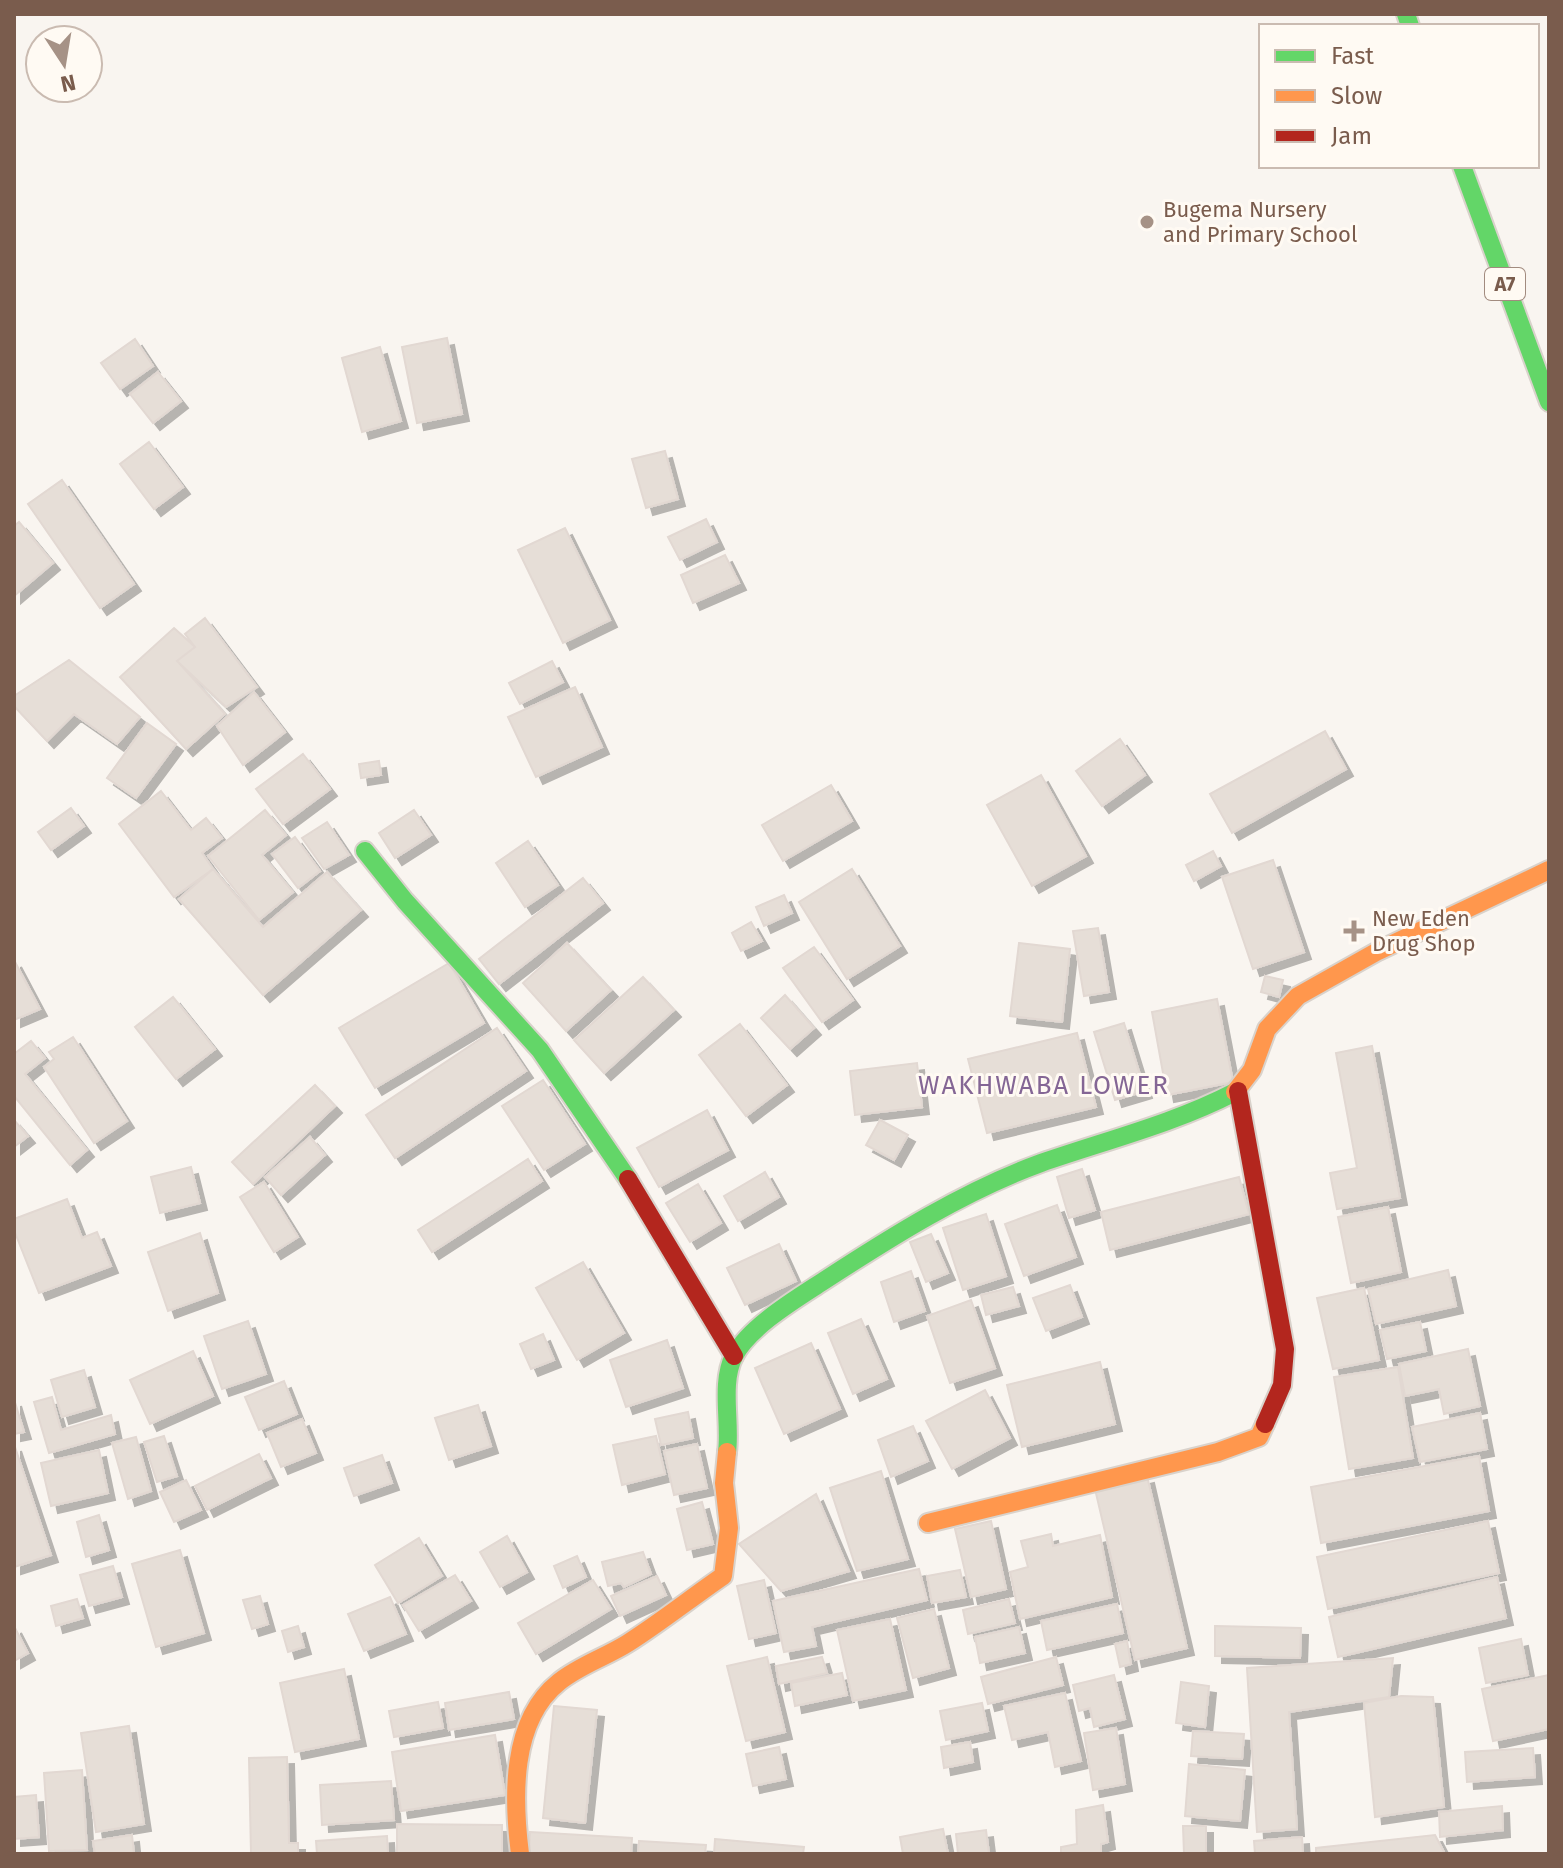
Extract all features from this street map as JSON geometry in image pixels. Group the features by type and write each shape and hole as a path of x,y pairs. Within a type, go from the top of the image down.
{"street":[{"name":"A7","path":"1463,168 1549,402"},
{"path":"365,851 405,901 540,1050 612,1152 734,1356"},
{"path":"520,1854 516,1826 520,1764 532,1713 555,1685 628,1643 723,1576 729,1528 724,1483 730,1430 727,1396 734,1356 772,1315 893,1236 1039,1164 1193,1114 1238,1091 1252,1070 1267,1029 1298,996 1378,951 1549,870"},
{"path":"928,1523 1218,1452 1259,1437 1282,1385 1285,1349 1238,1091"}],"building":[{"path":"447,338 462,414 417,423 402,347"},
{"path":"135,339 153,366 120,389 101,363"},
{"path":"380,347 401,421 362,432 342,358"},
{"path":"158,372 181,401 153,423 130,394"},
{"path":"149,442 183,487 154,509 120,464"},
{"path":"665,451 678,499 646,508 632,459"},
{"path":"62,480 134,584 100,608 28,504"},
{"path":"706,519 717,542 680,560 668,537"},
{"path":"19,522 53,563 14,596 14,526"},
{"path":"565,528 610,620 563,643 518,550"},
{"path":"725,555 739,583 693,603 681,575"},
{"path":"205,618 257,687 226,707 177,661 195,647 185,634"},
{"path":"174,628 195,647 177,661 225,714 186,749 120,677"},
{"path":"69,660 140,717 117,744 74,714 47,741 14,706 14,696"},
{"path":"552,661 563,682 520,704 509,683"},
{"path":"575,687 602,747 536,777 508,717"},
{"path":"254,692 285,732 243,765 217,726"},
{"path":"147,723 176,744 136,798 107,778"},
{"path":"1325,731 1346,769 1232,833 1210,794"},
{"path":"1120,739 1145,775 1102,806 1076,771"},
{"path":"303,754 330,789 283,824 256,789"},
{"path":"379,761 381,775 361,778 359,764"},
{"path":"1041,775 1086,856 1032,886 987,805"},
{"path":"831,785 852,821 783,861 762,825"},
{"path":"161,791 191,830 206,818 222,838 202,853 213,869 174,897 119,824"},
{"path":"71,808 84,826 51,850 38,832"},
{"path":"265,810 286,835 262,855 293,892 259,920 208,856"},
{"path":"414,810 431,835 395,858 379,833"},
{"path":"327,822 349,855 324,869 302,838"},
{"path":"295,837 320,871 298,888 272,854"},
{"path":"528,841 558,885 525,907 496,863"},
{"path":"1213,851 1221,866 1194,881 1186,865"},
{"path":"1273,860 1304,952 1253,969 1222,877"},
{"path":"213,869 263,927 327,872 361,910 263,995 179,899"},
{"path":"852,869 900,946 847,979 799,902"},
{"path":"583,878 603,903 499,984 479,959"},
{"path":"784,895 792,913 764,926 756,907"},
{"path":"751,922 762,941 741,951 732,933"},
{"path":"1098,928 1109,992 1084,996 1073,931"},
{"path":"567,943 611,990 566,1031 523,983"},
{"path":"1019,943 1070,949 1062,1022 1010,1016"},
{"path":"814,947 853,1000 822,1022 783,968"},
{"path":"14,960 40,1009 14,1020"},
{"path":"449,963 484,1023 375,1088 339,1028"},
{"path":"1265,976 1283,980 1279,997 1261,992"},
{"path":"643,977 674,1010 604,1073 574,1040"},
{"path":"785,995 814,1028 790,1049 761,1018"},
{"path":"173,997 215,1049 176,1079 135,1027"},
{"path":"1217,999 1233,1082 1167,1095 1152,1012"},
{"path":"1124,1023 1145,1091 1115,1100 1094,1032"},
{"path":"740,1024 787,1085 746,1116 699,1055"},
{"path":"497,1028 526,1071 395,1158 366,1115"},
{"path":"1077,1033 1096,1107 987,1133 968,1059"},
{"path":"73,1037 127,1121 94,1143 44,1067 54,1059 49,1052"},
{"path":"31,1041 45,1058 25,1074 87,1150 70,1165 14,1096 14,1054"},
{"path":"1372,1046 1400,1198 1337,1209 1330,1173 1357,1168 1336,1053"},
{"path":"917,1063 922,1107 855,1115 850,1071"},
{"path":"543,1080 585,1144 544,1170 502,1106"},
{"path":"315,1085 335,1106 253,1184 232,1162"},
{"path":"707,1110 728,1150 659,1187 637,1148"},
{"path":"14,1120 28,1136 14,1147"},
{"path":"880,1120 908,1135 894,1160 866,1145"},
{"path":"310,1137 325,1155 281,1195 265,1177"},
{"path":"528,1159 542,1181 432,1252 418,1230"},
{"path":"191,1167 200,1203 160,1213 151,1177"},
{"path":"1082,1169 1095,1210 1069,1218 1057,1177"},
{"path":"765,1172 779,1197 738,1221 724,1196"},
{"path":"1239,1177 1249,1214 1110,1250 1101,1212"},
{"path":"264,1182 298,1237 274,1252 240,1197"},
{"path":"698,1184 721,1223 690,1242 666,1203"},
{"path":"67,1199 82,1238 97,1232 111,1266 39,1293 14,1230 14,1219"},
{"path":"1057,1205 1076,1257 1024,1276 1005,1224"},
{"path":"1388,1207 1401,1272 1351,1283 1338,1217"},
{"path":"986,1214 1006,1276 963,1290 943,1228"},
{"path":"200,1233 218,1293 168,1311 148,1252"},
{"path":"931,1234 948,1273 926,1282 910,1242"},
{"path":"779,1244 796,1281 745,1305 727,1268"},
{"path":"583,1262 624,1333 577,1360 536,1288"},
{"path":"1448,1270 1456,1306 1376,1324 1368,1289"},
{"path":"911,1271 925,1311 894,1322 881,1282"},
{"path":"1070,1285 1082,1317 1046,1331 1033,1298"},
{"path":"1013,1287 1019,1306 986,1315 981,1295"},
{"path":"1364,1288 1379,1360 1333,1369 1317,1298"},
{"path":"971,1300 995,1368 950,1383 927,1316"},
{"path":"861,1319 887,1379 853,1394 828,1333"},
{"path":"248,1321 266,1374 222,1389 204,1336"},
{"path":"1420,1322 1426,1351 1387,1359 1380,1330"},
{"path":"543,1334 554,1360 531,1369 520,1344"},
{"path":"667,1340 683,1388 626,1407 610,1360"},
{"path":"811,1343 840,1409 784,1434 755,1368"},
{"path":"1468,1349 1480,1406 1444,1414 1439,1389 1405,1396 1399,1364"},
{"path":"193,1351 213,1396 150,1424 130,1380"},
{"path":"1100,1362 1115,1424 1022,1447 1007,1385"},
{"path":"1398,1367 1413,1458 1349,1469 1334,1377"},
{"path":"84,1370 95,1407 62,1417 51,1380"},
{"path":"284,1381 297,1414 259,1430 245,1397"},
{"path":"985,1390 1010,1438 952,1469 926,1421"},
{"path":"52,1397 61,1430 111,1415 115,1434 49,1453 34,1402"},
{"path":"14,1399 24,1432 14,1434"},
{"path":"478,1405 491,1446 449,1460 435,1418"},
{"path":"688,1412 693,1438 661,1445 655,1419"},
{"path":"1480,1413 1487,1449 1420,1462 1412,1427"},
{"path":"302,1419 316,1453 281,1467 267,1433"},
{"path":"913,1426 928,1461 891,1477 878,1440"},
{"path":"164,1436 177,1476 157,1482 144,1442"},
{"path":"656,1436 665,1474 622,1485 613,1445"},
{"path":"136,1437 151,1491 128,1499 112,1443"},
{"path":"14,1444 51,1555 14,1567"},
{"path":"697,1444 707,1488 674,1495 664,1451"},
{"path":"99,1450 108,1493 51,1506 41,1463"},
{"path":"259,1454 271,1478 207,1510 195,1486"},
{"path":"382,1455 392,1483 354,1496 344,1468"},
{"path":"1479,1456 1489,1511 1321,1543 1311,1487"},
{"path":"881,1471 908,1559 857,1571 830,1488"},
{"path":"1147,1476 1187,1648 1135,1660 1095,1489"},
{"path":"186,1480 201,1510 174,1522 160,1492"},
{"path":"816,1494 849,1571 781,1591 739,1544"},
{"path":"702,1502 713,1544 687,1550 677,1509"},
{"path":"99,1515 109,1550 86,1557 77,1522"},
{"path":"991,1521 1006,1589 971,1597 955,1529"},
{"path":"1488,1521 1499,1573 1328,1609 1317,1557"},
{"path":"1051,1534 1053,1546 1100,1535 1112,1597 1020,1619 1010,1572 1028,1567 1021,1541"},
{"path":"507,1536 527,1572 500,1587 480,1552"},
{"path":"419,1538 442,1576 398,1603 375,1565"},
{"path":"180,1550 204,1633 156,1647 132,1564"},
{"path":"643,1552 651,1574 624,1587 621,1583 608,1586 602,1562"},
{"path":"577,1556 586,1577 563,1588 554,1566"},
{"path":"113,1566 122,1597 89,1606 80,1575"},
{"path":"919,1569 927,1600 812,1627 816,1646 784,1652 773,1601"},
{"path":"960,1570 966,1597 932,1603 927,1576"},
{"path":"455,1575 471,1601 419,1631 403,1605"},
{"path":"657,1576 666,1595 620,1616 611,1596"},
{"path":"1497,1577 1506,1618 1338,1657 1329,1617"},
{"path":"593,1580 611,1609 536,1654 518,1623"},
{"path":"764,1580 776,1633 749,1639 737,1586"},
{"path":"260,1596 268,1624 252,1629 243,1600"},
{"path":"390,1597 406,1634 364,1651 348,1614"},
{"path":"77,1599 83,1618 56,1626 51,1606"},
{"path":"1009,1599 1015,1623 968,1634 963,1610"},
{"path":"1117,1604 1123,1633 1047,1650 1041,1621"},
{"path":"934,1609 949,1668 913,1678 897,1618"},
{"path":"890,1619 906,1690 853,1701 837,1630"},
{"path":"14,1626 28,1653 14,1661"},
{"path":"298,1626 304,1647 288,1652 282,1631"},
{"path":"1215,1626 1301,1628 1300,1658 1215,1656"},
{"path":"1019,1627 1025,1653 980,1663 975,1637"},
{"path":"1521,1639 1528,1675 1486,1683 1479,1648"},
{"path":"1127,1641 1131,1664 1120,1667 1115,1644"},
{"path":"767,1657 785,1732 746,1741 727,1666"},
{"path":"822,1657 827,1673 779,1684 776,1666"},
{"path":"1056,1657 1063,1685 988,1704 981,1677"},
{"path":"1393,1658 1389,1697 1289,1712 1297,1829 1257,1832 1247,1668"},
{"path":"344,1669 359,1739 295,1752 280,1683"},
{"path":"842,1673 847,1695 795,1706 791,1683"},
{"path":"1114,1675 1125,1719 1094,1727 1090,1708 1079,1711 1073,1685"},
{"path":"1549,1675 1549,1729 1493,1741 1482,1689"},
{"path":"1181,1682 1209,1686 1205,1727 1176,1723"},
{"path":"509,1692 514,1719 449,1730 445,1703"},
{"path":"1065,1693 1081,1761 1055,1767 1048,1732 1012,1740 1004,1706"},
{"path":"1401,1696 1433,1697 1444,1807 1375,1817 1364,1703"},
{"path":"438,1702 443,1728 394,1737 389,1711"},
{"path":"982,1703 988,1731 946,1740 940,1711"},
{"path":"554,1706 597,1710 585,1823 543,1818"},
{"path":"129,1726 144,1824 96,1832 81,1733"},
{"path":"1116,1728 1125,1784 1093,1790 1084,1733"},
{"path":"1193,1731 1244,1734 1242,1759 1191,1756"},
{"path":"495,1735 505,1795 401,1811 392,1752"},
{"path":"970,1742 973,1762 944,1768 941,1747"},
{"path":"779,1747 786,1779 753,1786 746,1754"},
{"path":"1533,1748 1535,1777 1467,1782 1465,1752"},
{"path":"287,1757 289,1843 298,1843 298,1854 251,1854 249,1758"},
{"path":"1189,1764 1245,1770 1240,1821 1185,1816"},
{"path":"82,1770 87,1850 49,1851 44,1773"},
{"path":"391,1781 394,1820 322,1825 320,1785"},
{"path":"36,1795 39,1837 14,1839 14,1797"},
{"path":"1103,1805 1108,1842 1101,1844 1101,1854 1061,1854 1061,1847 1077,1844 1076,1810"},
{"path":"1502,1806 1503,1830 1440,1837 1439,1812"},
{"path":"397,1824 502,1825 502,1854 397,1854"},
{"path":"1183,1826 1206,1826 1206,1854 1184,1854"},
{"path":"943,1829 948,1854 903,1854 900,1837"},
{"path":"986,1830 989,1854 958,1854 956,1834"},
{"path":"530,1832 632,1838 631,1854 529,1854"},
{"path":"132,1835 134,1854 95,1854 93,1841"},
{"path":"1435,1835 1445,1854 1316,1854 1316,1848"},
{"path":"387,1836 388,1854 317,1854 316,1841"},
{"path":"1302,1837 1303,1854 1255,1854 1254,1841"},
{"path":"715,1839 804,1847 803,1854 714,1854"},
{"path":"639,1841 706,1845 705,1854 638,1854"}],"traffic: fast":[{"path":"1406,14 1409,24"},
{"path":"1463,168 1549,402"},
{"path":"365,851 405,901 540,1050 628,1179"},
{"path":"727,1452 728,1378 734,1356 750,1335 787,1305 901,1232 984,1187 1041,1163 1188,1113 1235,1092"}],"traffic: slow":[{"path":"1235,1092 1252,1070 1267,1029 1298,996 1378,951 1549,870"},
{"path":"928,1523 1218,1452 1259,1437 1265,1424"},
{"path":"520,1854 516,1809 518,1762 531,1718 543,1698 567,1676 628,1643 723,1576 729,1528 724,1483 727,1452"}],"traffic: jam":[{"path":"1238,1091 1285,1349 1282,1385 1265,1424"},
{"path":"628,1179 734,1356"}],"place":[{"name":"Bugema Nursery and Primary School","path":"1147,222"},
{"name":"New Eden Drug Shop","path":"1354,931"}],"district":[{"name":"WAKHWABA LOWER","path":"1044,1085"}]}
